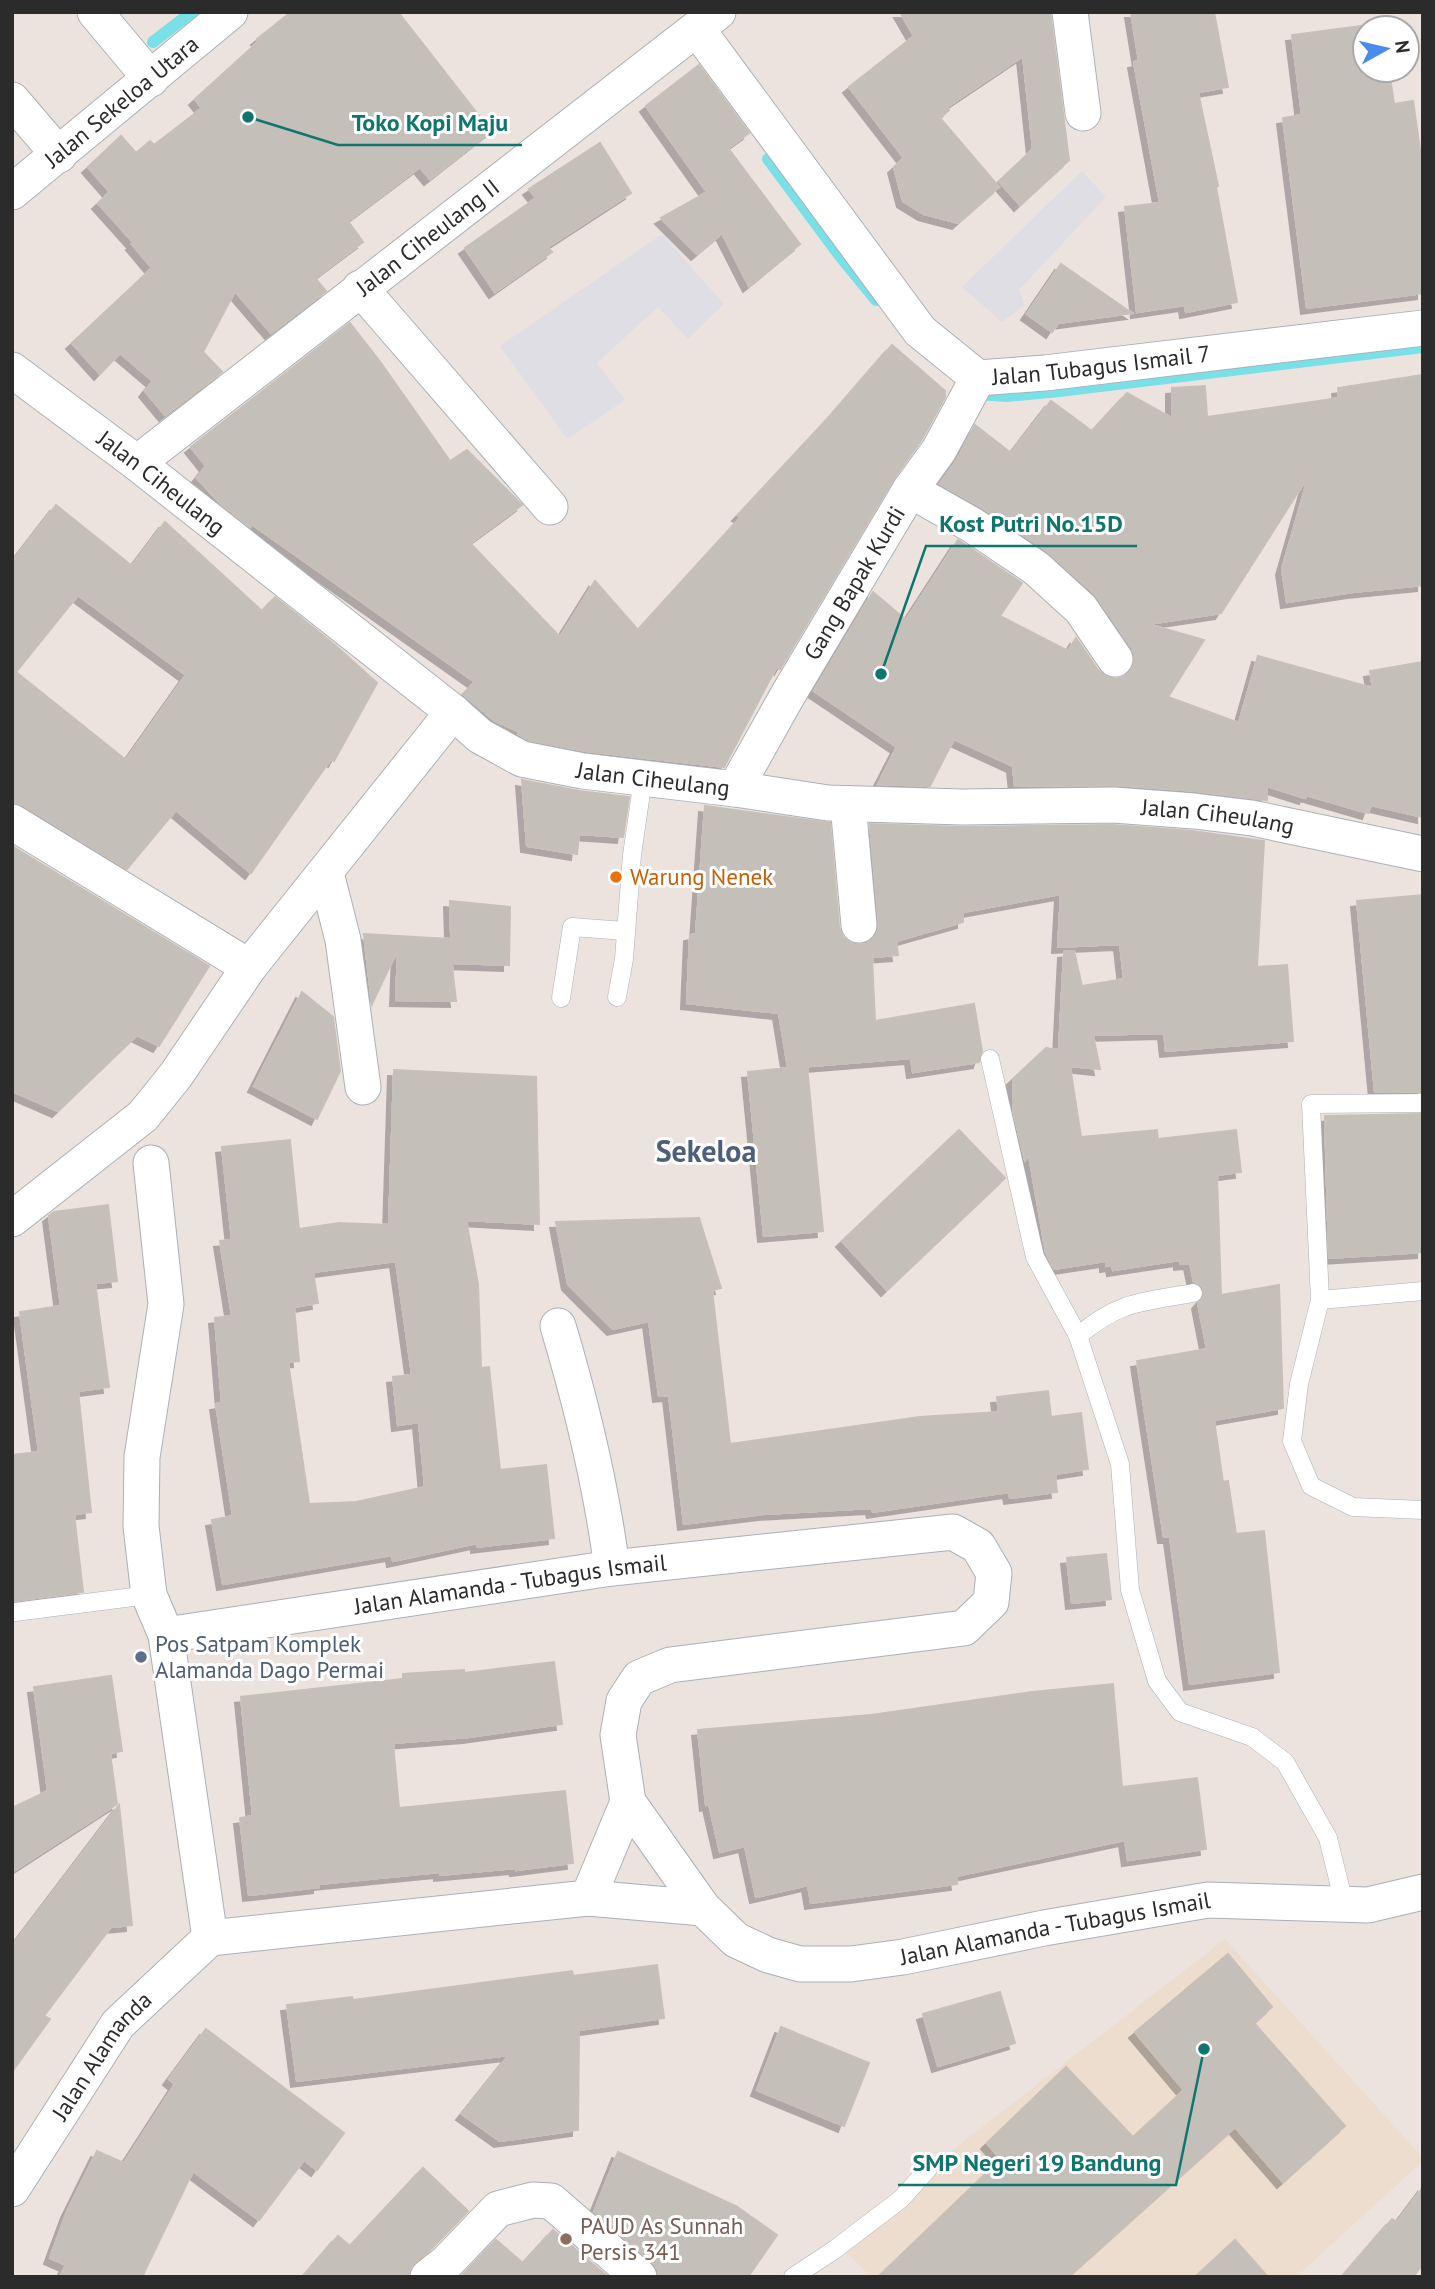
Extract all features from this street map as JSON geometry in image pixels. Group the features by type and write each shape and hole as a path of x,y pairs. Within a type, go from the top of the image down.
{"street":[{"path":"95,12 150,79"},
{"name":"Jalan Sekeloa Utara","path":"12,192 230,12"},
{"path":"1070,12 1083,113"},
{"name":"Jalan Ciheulang II","path":"136,463 708,20"},
{"name":"Jalan Tubagus Ismail 7","path":"708,20 920,331 978,379 1423,328"},
{"path":"12,100 59,155"},
{"path":"360,288 550,507"},
{"name":"Jalan Ciheulang","path":"12,370 136,463 480,736 522,759 643,779 828,803 963,807 1114,805 1194,811 1252,818 1423,854"},
{"name":"Gang Bapak Kurdi","path":"735,789 910,490 939,450 978,379"},
{"path":"910,490 972,525 1036,568 1081,609 1115,659"},
{"path":"12,1219 143,1116 176,1075 249,967 453,712"},
{"path":"848,804 859,925"},
{"path":"12,822 249,967"},
{"path":"326,873 344,940 363,1087"},
{"path":"151,1163 166,1304 142,1457 141,1526 149,1595 166,1635 210,1938 588,1898 702,1908"},
{"path":"558,1326 585,1418 605,1511 612,1568"},
{"name":"Jalan Alamanda - Tubagus Ismail","path":"166,1635 612,1568 953,1532 978,1546 994,1573 991,1602 964,1628 670,1665 639,1678 624,1701 618,1735 628,1802 702,1908 736,1940 768,1955 800,1964 851,1964 903,1957 1044,1928 1208,1900 1368,1905 1423,1892"},
{"path":"588,1898 628,1802"},
{"name":"Jalan Alamanda","path":"12,2189 118,2024 210,1938"},
{"path":"428,2277 447,2262 498,2208 533,2200 551,2201 639,2277"}],"lane":[{"path":"617,997 624,959 632,855 643,779"},
{"path":"561,998 572,927 625,931"},
{"path":"990,1059 1035,1257 1078,1336 1120,1464 1130,1590 1157,1681 1180,1712 1252,1737 1285,1762 1328,1838 1344,1903"},
{"path":"1423,1103 1311,1104 1320,1300 1299,1384 1292,1441 1311,1486 1353,1507 1423,1510"},
{"path":"1320,1300 1423,1291"},
{"path":"1078,1336 1101,1317 1128,1304 1193,1293"},
{"path":"15,1612 149,1595"},
{"path":"793,2277 835,2250 901,2199 928,2169"}],"shaded area":[{"path":"1082,171 1106,197 1019,290 1025,305 1002,322 962,287"},
{"path":"662,234 724,304 688,339 658,307 597,363 625,400 567,439 500,346"},
{"path":"1225,1939 1423,2158 1423,2161 1296,2277 871,2277 835,2241"}],"building":[{"path":"291,12 398,12 491,131 430,179 420,167 348,221 363,242 315,278 326,291 271,333 235,291 203,352 222,372 165,415 145,391 153,381 120,353 100,374 72,343 152,268 132,244 134,243 98,203 110,192 88,167 121,136 136,153 150,141 154,145 202,108 195,99 259,41 257,39"},
{"path":"900,12 1050,12 1069,160 1020,205 999,181 1033,149 1023,56 947,107 949,110 940,118 999,187 958,223 924,214 903,201 894,167 904,158 849,87 914,36"},
{"path":"1131,12 1214,12 1228,87 1198,92 1218,186 1216,187 1237,302 1186,312 1185,305 1137,312 1125,207 1160,203 1134,62 1139,61"},
{"path":"1351,27 1351,84 1391,84 1394,104 1413,101 1423,171 1423,293 1307,308 1283,118 1302,115 1292,35"},
{"path":"699,65 749,133 728,148 800,244 749,286 722,233 697,254 661,218 707,192 646,106"},
{"path":"600,143 631,193 548,247 552,252 495,292 465,248 536,198 529,189"},
{"path":"1061,264 1132,313 1058,323 1052,332 1027,314"},
{"path":"350,323 450,461 467,450 522,505 470,543 560,637 595,581 638,630 892,345 945,391 945,397 922,439 893,480 780,669 777,666 724,767 586,751 529,740 518,734 518,731 495,721 463,694 475,682 252,524 250,527 220,503 197,478 206,466 191,447"},
{"path":"1423,375 1423,585 1287,602 1282,569 1309,475 1221,613 1148,624 1204,640 1168,697 1239,723 1258,656 1373,688 1370,671 1423,662 1423,817 1371,805 1368,813 1267,786 1267,800 1116,785 1015,786 1013,766 954,739 930,786 878,784 897,747 814,691 873,592 906,620 958,540 1022,583 1000,616 1068,651 1076,638 1098,670 1107,677 1116,679 1126,676 1133,668 1135,658 1132,648 1095,594 1047,551 983,508 940,484 957,460 975,425 1011,453 1051,401 1092,431 1127,393 1172,418 1172,388 1205,386 1207,417 1339,398 1338,388"},
{"path":"56,505 132,566 165,522 262,611 275,597 377,683 334,761 331,759 251,873 176,810 127,869 23,805 12,802 12,562","holes":["78,595 186,675 126,760 16,672"]},
{"path":"522,780 629,797 623,837 579,834 577,854 527,846"},
{"path":"705,806 830,823 839,927 843,937 860,945 871,941 877,934 879,924 870,824 962,827 1113,825 1192,831 1264,841 1257,967 1287,965 1293,1041 1166,1051 1164,1033 1093,1035 1100,1069 1070,1066 1081,1137 1157,1130 1158,1139 1236,1130 1241,1172 1217,1175 1221,1295 1279,1285 1283,1408 1214,1420 1223,1482 1228,1481 1236,1534 1264,1531 1279,1672 1190,1684 1170,1537 1164,1537 1137,1361 1207,1349 1198,1303 1204,1296 1202,1286 1194,1282 1190,1263 1180,1264 1180,1260 1113,1270 1112,1265 1106,1266 1106,1261 1054,1269 1046,1253 1029,1155 1025,1160 1013,1110 1013,1079 1046,1048 1059,1050 1064,952 1074,951 1082,986 1124,979 1120,944 1058,947 1061,894 963,912 963,922 896,941 898,955 872,957 875,1021 974,1004 982,1051 979,1062 913,1072 911,1058 788,1068 779,1013 687,1003 690,935 696,934"},
{"path":"12,846 209,966 159,1046 137,1035 58,1111 12,1091"},
{"path":"1423,895 1423,1092 1375,1092 1357,901"},
{"path":"450,901 510,907 509,965 452,963"},
{"path":"364,934 449,939 456,1001 396,1000 398,949 372,1004"},
{"path":"302,992 333,1017 340,1071 317,1119 254,1086"},
{"path":"807,1066 823,1231 764,1236 748,1072"},
{"path":"394,1070 536,1077 539,1224 466,1220 478,1284 481,1368 489,1367 500,1470 546,1465 554,1538 477,1547 477,1543 393,1561 392,1555 223,1584 212,1520 233,1516 216,1404 222,1403 215,1318 232,1316 220,1241 232,1240 222,1147 290,1140 299,1229 339,1223 389,1225","holes":["396,1261 412,1375 393,1377 398,1425 419,1422 425,1487 356,1502 309,1504 288,1362 299,1361 294,1307 318,1303 313,1272"]},
{"path":"1423,1114 1423,1252 1329,1258 1325,1116"},
{"path":"959,1130 1005,1178 887,1290 842,1241"},
{"path":"108,1205 117,1281 95,1283 109,1387 78,1391 91,1512 74,1514 83,1592 12,1601 12,1455 39,1452 20,1312 61,1306 49,1216 54,1212"},
{"path":"699,1218 721,1288 712,1290 730,1444 920,1417 999,1412 997,1397 1048,1391 1051,1417 1081,1413 1088,1469 1055,1474 1057,1492 1010,1498 1009,1492 873,1512 872,1508 764,1514 684,1524 669,1395 659,1396 649,1321 613,1329 568,1284 556,1222"},
{"path":"1106,1554 1111,1599 1072,1603 1067,1558"},
{"path":"554,1662 562,1724 469,1737 393,1743 399,1808 565,1791 573,1863 516,1870 440,1875 440,1872 319,1884 319,1887 249,1895 240,1818 253,1816 241,1697 403,1679 403,1674 464,1670 464,1673"},
{"path":"111,1676 122,1751 110,1753 117,1804 12,1872 12,1808 48,1791 34,1687"},
{"path":"1113,1684 1122,1787 1197,1778 1206,1849 1128,1860 1125,1840 956,1876 957,1884 811,1903 808,1885 756,1897 745,1846 720,1852 709,1804 706,1805 698,1730 871,1715 1032,1692"},
{"path":"119,1805 132,1925 111,1927 44,2016 50,2019 12,2072 12,1946"},
{"path":"1228,1954 1272,2007 1254,2023 1345,2126 1283,2182 1235,2127 1068,2277 878,2277 1001,2159 987,2143 1066,2067 1133,2137 1184,2090 1135,2032"},
{"path":"657,1965 664,2018 579,2030 578,2130 500,2141 462,2114 509,2055 297,2081 287,2005 352,1997 353,2000 572,1971 573,1976"},
{"path":"1000,1992 1015,2043 938,2066 923,2014"},
{"path":"781,2027 869,2063 844,2126 757,2090"},
{"path":"206,2029 344,2133 317,2170 304,2160 259,2220 193,2171 142,2277 60,2277 66,2265 50,2258 67,2212 97,2151 124,2163 175,2084 169,2079"},
{"path":"618,2152 736,2206 777,2235 748,2277 659,2277 652,2262 594,2212"},
{"path":"423,2168 468,2211 415,2262 408,2277 303,2277 338,2236 350,2246"},
{"path":"1423,2187 1423,2264 1413,2277 1342,2277 1392,2219 1397,2222"},
{"path":"553,2230 608,2277 461,2277 496,2240 523,2263"},
{"path":"1235,2240 1268,2277 1195,2277"}],"waterway":[{"path":"153,42 192,12"},
{"path":"768,159 876,300"},
{"path":"978,394 1007,396 1059,391 1423,347"}],"place":[{"name":"Toko Kopi Maju","path":"248,117"},
{"name":"Kost Putri No.15D","path":"881,674"},
{"name":"Warung Nenek","path":"616,877"},
{"name":"Pos Satpam Komplek Alamanda Dago Permai","path":"141,1657"},
{"name":"SMP Negeri 19 Bandung","path":"1204,2049"},
{"name":"PAUD As Sunnah Persis 341","path":"566,2239"}],"district":[{"name":"Sekeloa","path":"706,1152"}]}
